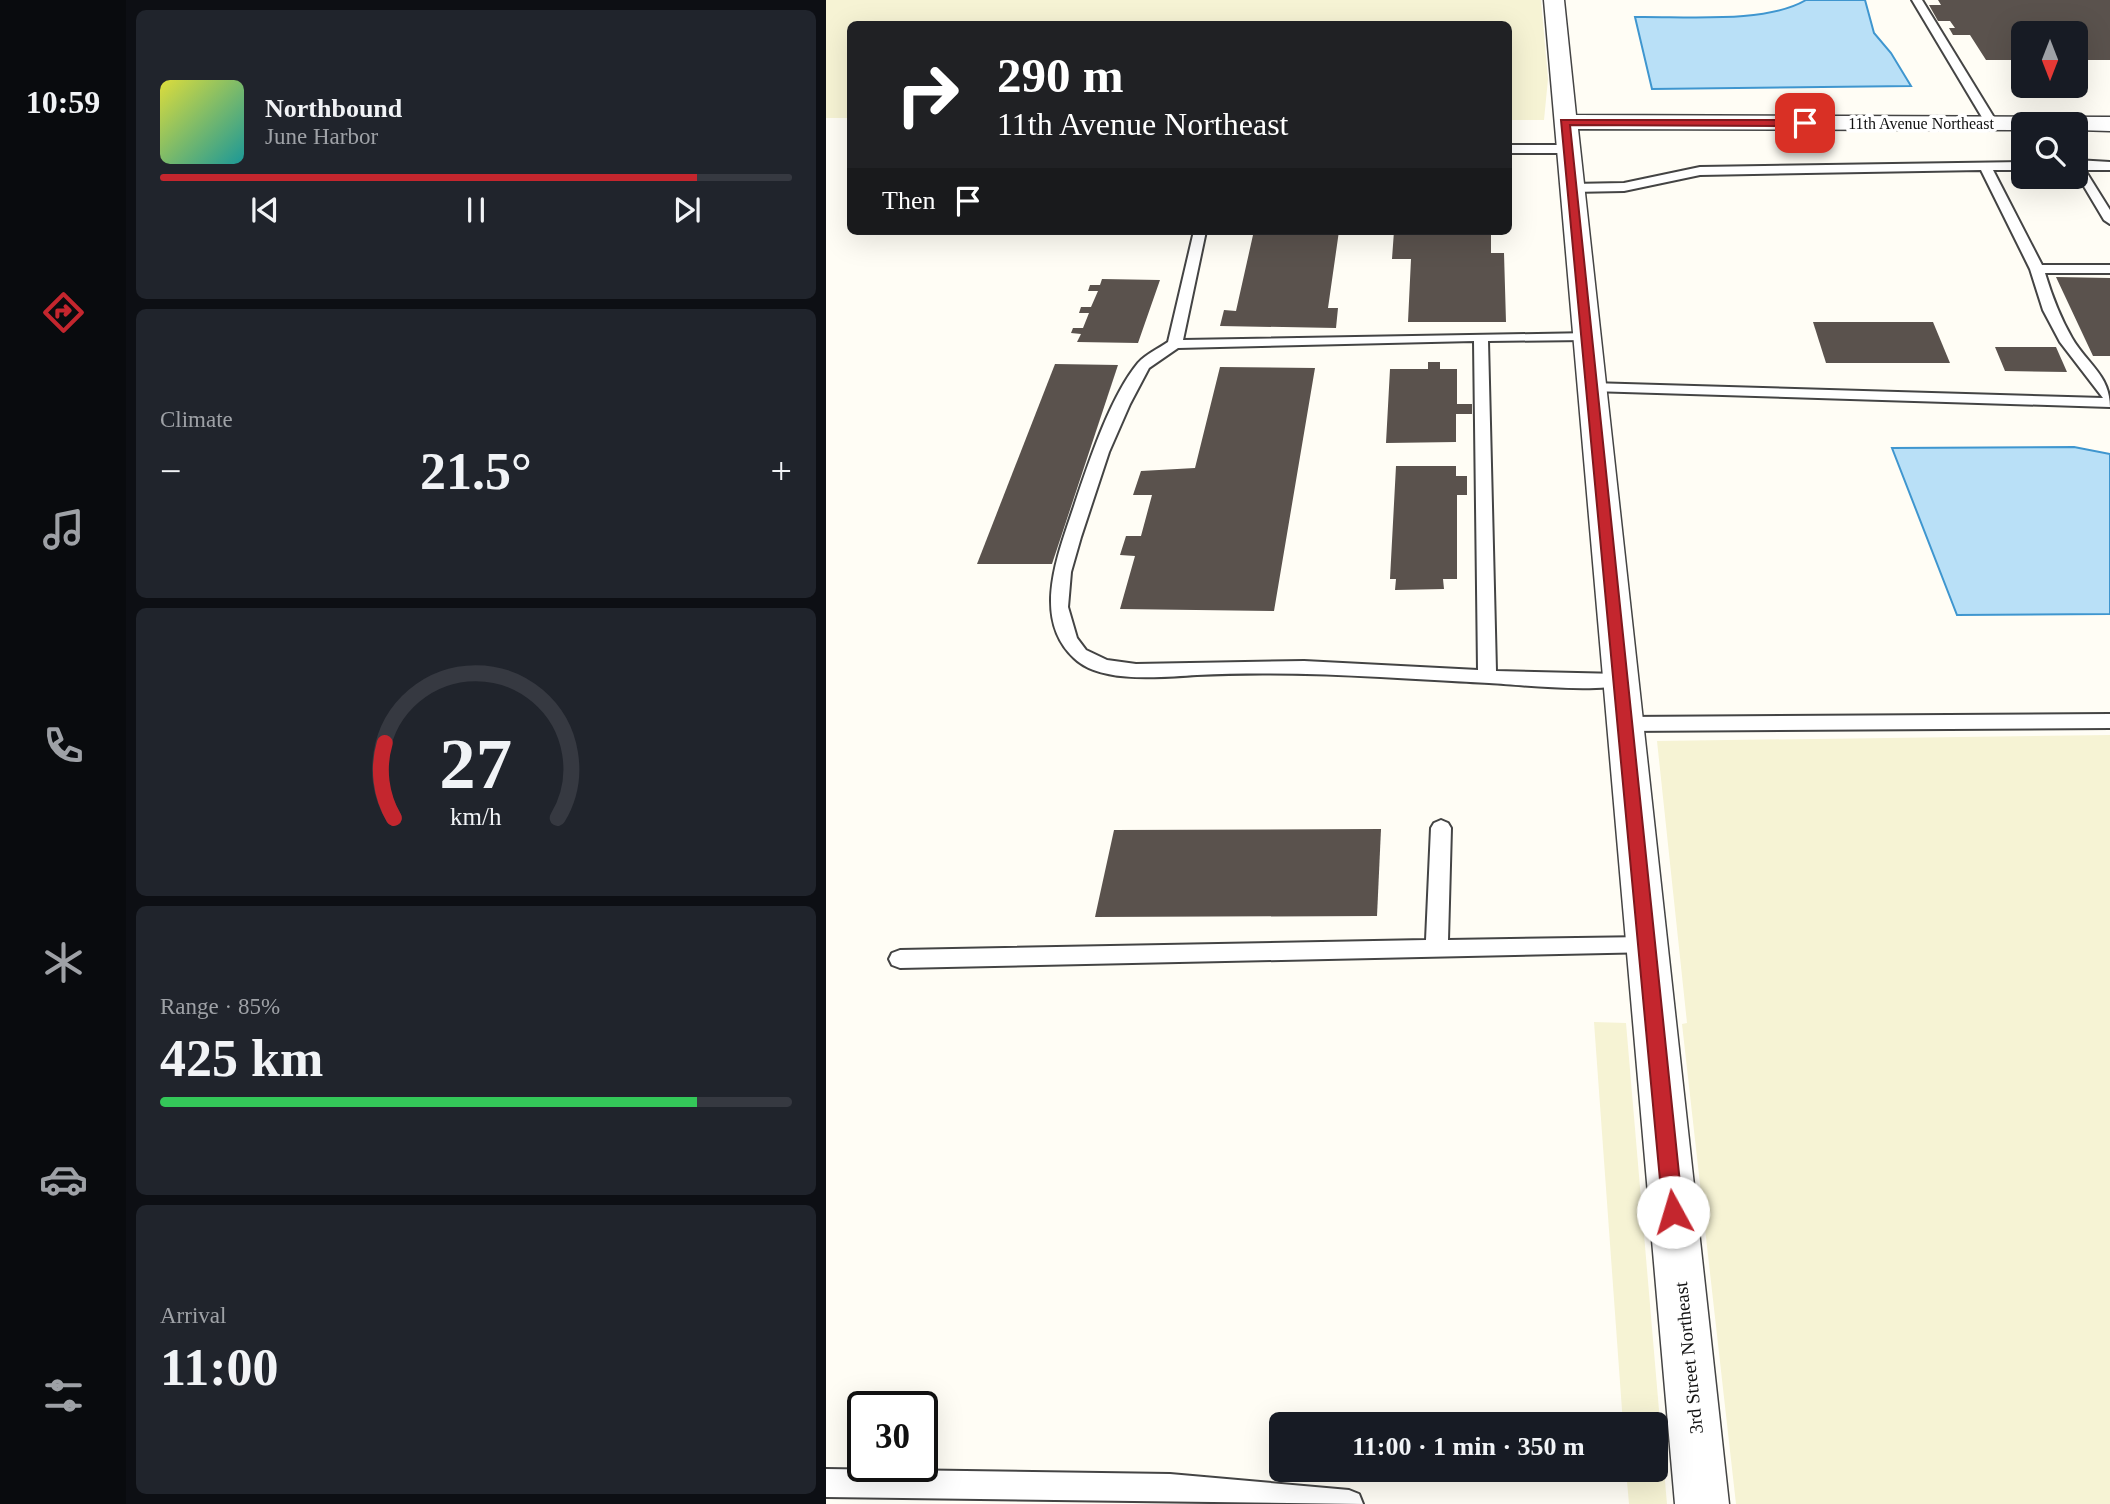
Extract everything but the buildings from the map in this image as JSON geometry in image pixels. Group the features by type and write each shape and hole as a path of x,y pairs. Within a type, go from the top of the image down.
{"street":[{"name":"3rd Street Northeast","path":"1554,0 1702,1504"},
{"name":"11th Avenue Northeast","path":"1566,136 2011,124"},
{"name":"11th Avenue Northeast","path":"2088,124 2110,124"}],"lane":[{"path":"1917,0 1992,124"},
{"path":"1512,148 1566,136"},
{"path":"2088,165 2110,166"},
{"path":"1984,166 2037,269 2050,310 2067,342 2110,400"},
{"path":"1571,188 1624,187 1700,171 2011,166"},
{"path":"2088,184 2110,220"},
{"path":"1175,345 1199,235"},
{"path":"2037,269 2110,269"},
{"path":"1586,336 1481,337 1257,346 1175,345 1144,366 1110,425 1064,563 1058,605 1062,627 1081,655 1119,670 1181,670 1260,664 1361,667 1551,682 1620,680"},
{"path":"1481,337 1487,677"},
{"path":"1591,387 2110,400"},
{"path":"1625,724 2110,721"},
{"path":"1437,949 1441,828"},
{"path":"900,959 1026,954 1647,946"},
{"path":"826,1483 1170,1488 1349,1504"}],"shaded area":[{"path":"826,0 1541,0 1548,79 1544,120 1512,120 1512,21 847,21 847,118 826,118"},
{"path":"2110,735 2110,1504 1736,1504 1682,1024 1687,1023 1657,741"},
{"path":"1594,1022 1626,1023 1659,1412 1622,1412"},
{"path":"1627,1482 1665,1482 1667,1504 1629,1504"}],"water":[{"path":"1806,0 1865,0 1874,33 1891,53 1911,86 1652,89 1635,17 1747,16 1789,8"},
{"path":"2074,447 2110,454 2110,614 1957,615 1892,448"}],"route":[{"path":"1673,1212 1565,122 1805,123"}]}
